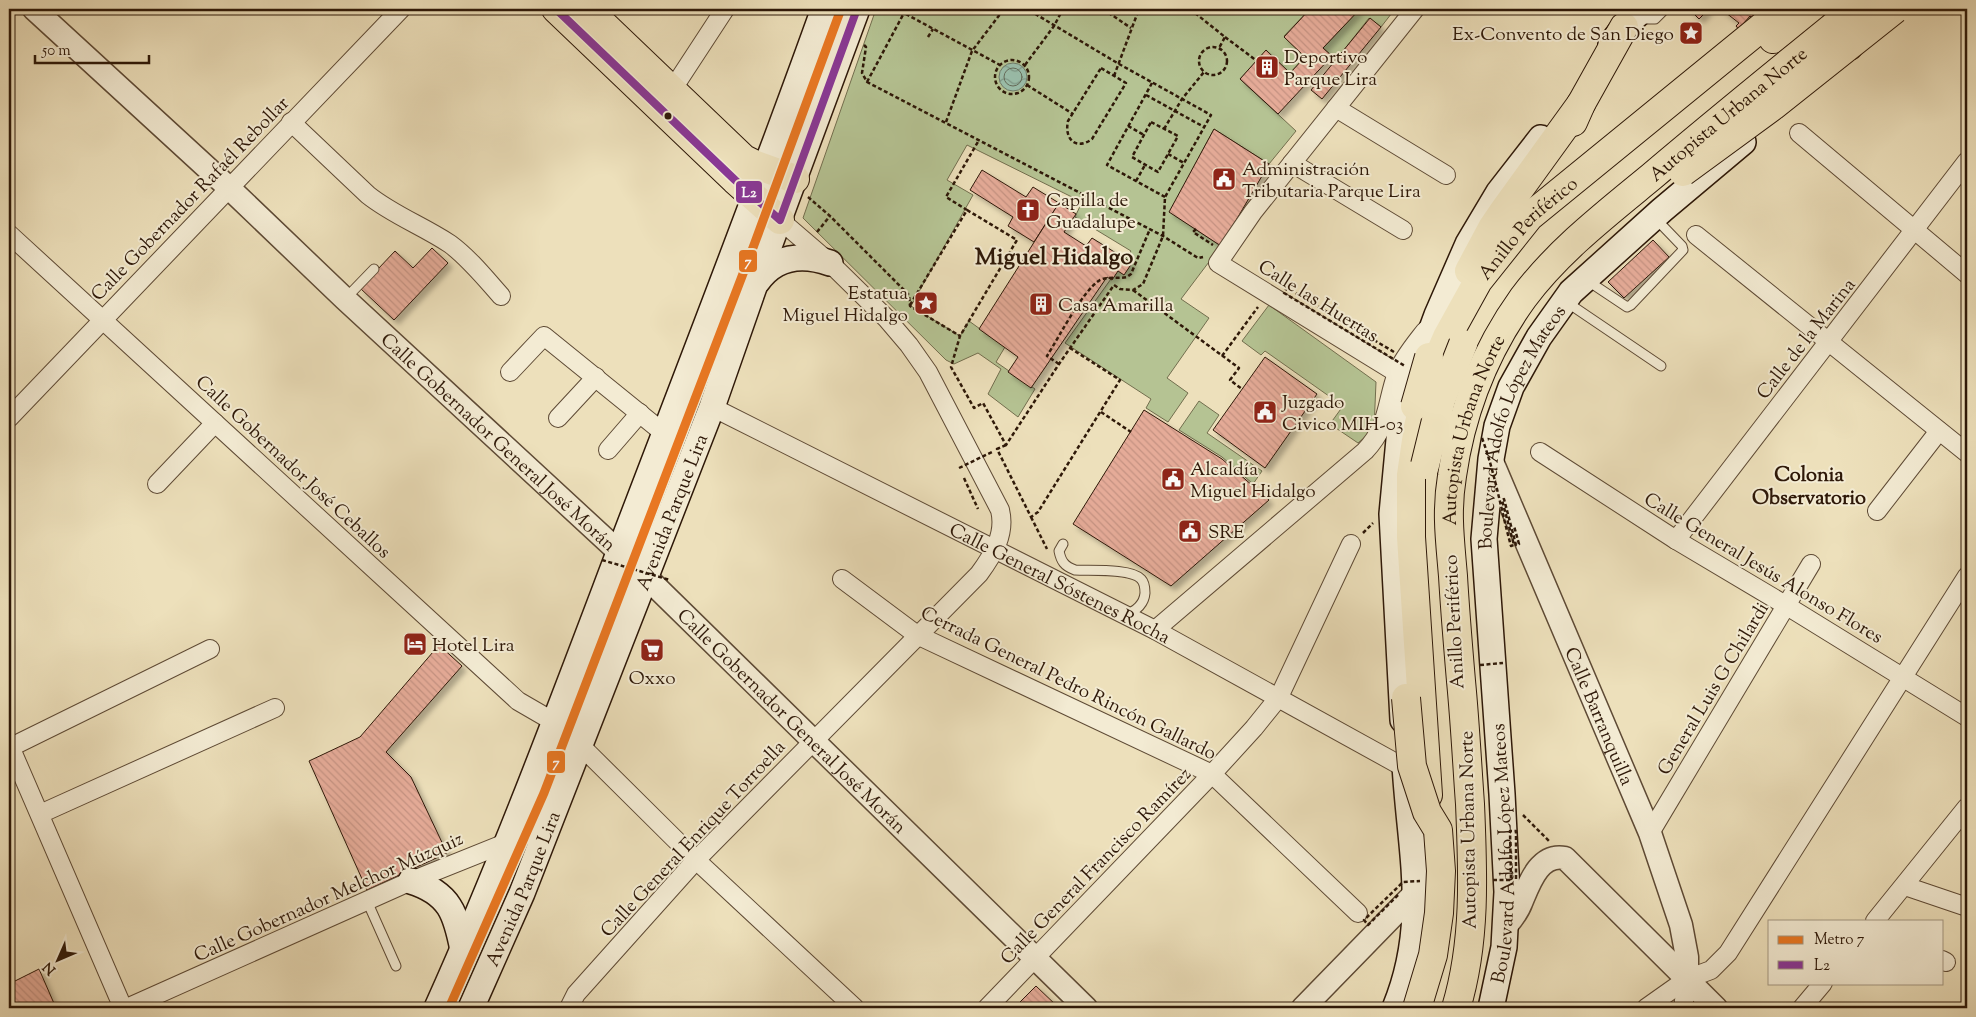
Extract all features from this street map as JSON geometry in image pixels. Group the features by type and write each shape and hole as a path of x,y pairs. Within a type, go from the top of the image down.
{"main road":[{"path":"556,9 780,220"},
{"path":"587,9 744,159 766,168 801,188"},
{"name":"Avenida Parque Lira","path":"437,1008 556,723 611,556 665,434 755,198 824,9"},
{"name":"Avenida Parque Lira","path":"470,1008 522,893 644,576 712,407 755,284 780,220 801,188 857,9"},
{"name":"Anillo Periférico","path":"1408,1008 1425,952 1431,913 1429,812 1411,537 1411,476 1418,427 1431,374 1447,337 1478,281 1529,217 1784,9"},
{"name":"Autopista Urbana Norte","path":"1417,1008 1433,955 1439,913 1441,871 1421,548 1425,465 1441,400 1468,333 1488,298 1511,266 1542,231 1586,192 1811,9"},
{"name":"Anillo Periférico","path":"1446,1008 1458,967 1465,929 1467,895 1467,850 1446,504 1454,438 1462,405 1489,338 1505,309 1529,276 1560,242 1593,211 1692,137 1773,72 1844,9"},
{"name":"Autopista Urbana Norte","path":"1456,1008 1467,963 1472,918 1472,890 1465,731 1447,522 1451,478 1460,430 1478,378 1504,328 1522,300 1541,275 1566,250 1702,134 1855,9"},
{"path":"1840,62 1870,9"},
{"path":"1566,250 1596,238 1622,221 1714,149 1773,106 1895,9"},
{"name":"Boulevard Adolfo López Mateos","path":"1491,1008 1499,974 1506,926 1507,892 1484,539 1490,459 1497,426 1511,388 1539,337 1571,292 1654,217 1717,164 1840,62 1911,9"},
{"path":"1438,830 1427,812 1410,751 1405,688 1398,510 1402,460 1408,433 1443,311 1492,228 1581,104 1633,18"},
{"path":"1395,1008 1404,987 1410,963 1417,891 1405,768 1392,514 1400,429 1412,383 1443,311 1468,244 1499,192 1633,18"},
{"path":"1717,164 1773,72"},
{"path":"1478,281 1556,160 1581,104"},
{"path":"1478,281 1481,261 1517,200 1523,183"},
{"path":"755,284 768,269 788,258 810,257 830,262"},
{"path":"411,881 424,885 436,892 449,906 457,920 462,950"}],"street":[{"name":"Calle Gobernador General José Morán","path":"34,9 228,187 611,556 644,576 1086,1008"},
{"name":"Calle Gobernador Rafaél Rebollar","path":"9,418 228,187 401,9"},
{"path":"672,90 725,9"},
{"path":"1222,256 1292,163 1415,9"},
{"path":"1336,108 1446,175"},
{"path":"291,122 380,204 448,243 461,253 501,296"},
{"path":"1799,133 1967,274"},
{"name":"Calle de la Marina","path":"1676,540 1967,162"},
{"path":"1292,163 1402,230"},
{"name":"Calle General Enrique Torroella","path":"569,1008 576,994 696,860 978,574 994,548 1002,527 1000,510 928,372 909,345 886,318 830,262 780,220"},
{"path":"1696,235 1967,453"},
{"name":"Calle Gobernador José Ceballos","path":"10,236 104,319 518,701 556,723"},
{"name":"Calle las Huertas","path":"1222,256 1268,293 1397,373"},
{"path":"1155,630 1370,446 1382,427 1397,373 1404,359 1443,311"},
{"path":"510,372 544,336 665,434"},
{"path":"558,418 596,377"},
{"name":"Calle General Sóstenes Rocha","path":"712,407 1155,630 1405,768"},
{"path":"608,450 640,413"},
{"path":"157,484 215,422"},
{"path":"1877,511 1939,431"},
{"name":"Calle General Jesús Alonso Flores","path":"1540,452 1676,540 1967,717"},
{"name":"Calle Barranquilla","path":"1490,459 1650,832 1679,918 1687,957 1687,979"},
{"name":"Calle General Francisco Ramírez","path":"987,1008 1212,774 1279,697 1351,544"},
{"name":"General Luis G Chilardi","path":"1650,832 1811,564"},
{"path":"1646,1008 1687,979 1711,970 1728,953 1967,576"},
{"name":"Cerrada General Pedro Rincón Gallardo","path":"842,579 917,635 1212,774 1358,913"},
{"path":"125,1008 9,746 210,649"},
{"path":"40,814 275,708"},
{"path":"580,745 696,860 855,1008"},
{"path":"1877,920 1967,808"},
{"name":"Calle Gobernador Melchor Múzquiz","path":"125,1008 411,881 548,826"},
{"path":"1506,926 1515,914 1526,888 1536,872 1551,859 1566,858 1716,1008"},
{"path":"1905,886 1967,907"},
{"path":"1303,1008 1417,891"},
{"path":"1683,1008 1687,979"},
{"path":"1802,1008 1822,984"}],"lane":[{"path":"1633,18 1654,19 1665,9"},
{"path":"1585,279 1624,306 1628,307 1631,305 1683,250 1682,246 1654,217"},
{"path":"345,299 374,269"},
{"path":"1565,301 1661,366"},
{"path":"1063,544 1059,551 1061,560 1067,567 1075,570 1131,573 1140,578 1145,588 1145,598 1135,611 1125,615"},
{"path":"366,901 396,966"}],"path":[{"path":"906,9 868,82 1163,236 1198,258 1222,256"},
{"path":"946,122 972,50 1004,9"},
{"path":"1027,9 1119,64 1211,115 1165,197 1163,236 1143,284 1133,290"},
{"path":"1024,65 1054,26 1064,9"},
{"path":"1103,9 1131,28"},
{"path":"1114,76 1139,9"},
{"path":"1191,9 1257,61"},
{"path":"904,14 1000,65"},
{"path":"928,37 933,29"},
{"path":"1219,48 1225,37"},
{"path":"1219,48 1223,51 1227,60 1222,73 1213,76 1204,72 1199,65 1200,56 1206,49 1219,48"},
{"path":"1010,60 1020,62 1029,74 1027,85 1019,92 1009,93 1003,91 996,82 997,70 1000,65 1010,60"},
{"path":"1101,68 1114,76 1126,83 1092,139 1085,144 1077,144 1068,138 1066,130 1068,121 1101,68"},
{"path":"1164,129 1174,110 1204,72"},
{"path":"1152,83 1107,165 1165,197"},
{"path":"1027,85 1073,114"},
{"path":"1146,95 1204,126"},
{"path":"1151,122 1178,136 1158,172 1132,157 1144,135 1151,122"},
{"path":"1128,126 1144,135"},
{"path":"979,140 946,197 1017,240 960,336 951,367 974,408 983,403 1006,445"},
{"path":"1168,154 1184,163"},
{"path":"1136,181 1145,165"},
{"path":"801,188 909,294 910,306"},
{"path":"910,306 967,210"},
{"path":"1196,229 1194,232 1222,256"},
{"path":"1058,364 1047,356 1089,290 1100,280 1109,277 1127,277 1131,274 1150,230"},
{"path":"959,468 1006,445 1058,364 1114,285 1120,289 1133,290 1239,368 1230,380 1242,389"},
{"path":"1222,356 1268,293"},
{"path":"910,306 960,336"},
{"path":"1031,517 1038,512 1120,380 1070,348"},
{"path":"1101,412 1130,432"},
{"path":"997,449 1047,549"},
{"path":"963,476 978,509"},
{"path":"611,556 670,580"},
{"path":"1476,665 1503,663"}],"shaded area":[{"path":"876,9 1310,9 1284,36 1305,57 1290,73 1266,51 1240,79 1296,131 1269,164 1214,129 1170,212 1221,246 1181,299 1209,318 1167,378 1188,393 1168,422 1146,408 1151,399 1065,343 1131,251 1075,217 1082,202 967,145 947,180 973,195 911,306 960,336 969,321 1005,347 996,362 1035,389 1018,417 988,394 1001,369 978,353 954,364 946,360 803,218"},
{"path":"1360,9 1395,9 1381,27 1369,18 1336,60 1323,48"},
{"path":"1269,305 1376,382 1374,429 1358,443 1330,424 1343,406 1265,351 1261,355 1242,341"},
{"path":"1199,401 1219,415 1207,433 1262,471 1253,484 1222,457 1179,430"}],"water":[{"path":"1013,63 1023,67 1027,77 1023,87 1013,91 1003,87 999,77 1003,67"}],"building":[{"name":"Deportivo Parque Lira","path":"1310,9 1360,9 1323,48 1332,56 1278,114 1240,79 1266,50 1290,73 1305,57 1284,37"},
{"path":"1689,9 1709,9 1699,19"},
{"path":"1721,9 1752,9 1758,15 1754,19 1750,16 1743,24 1745,27 1740,31 1736,26 1739,23"},
{"path":"1370,18 1381,27 1322,99 1311,90"},
{"name":"Administración Tributaria Parque Lira","path":"1214,129 1269,164 1221,246 1169,212"},
{"name":"Capilla de Guadalupe","path":"982,170 1026,197 1033,187 1059,203 1034,242 1008,226 1013,217 970,190"},
{"name":"Casa Amarilla","path":"1059,203 1076,214 1064,232 1086,246 1092,238 1132,263 1124,275 1118,271 1112,280 1107,277 1031,388 1008,372 1018,357 979,329"},
{"path":"1653,240 1669,257 1624,298 1608,282"},
{"path":"432,248 448,263 394,320 360,288 395,251 413,268"},
{"name":"Juzgado Civico MIH-03","path":"1265,357 1317,394 1265,468 1213,430"},
{"name":"Alcaldía Miguel Hidalgo","path":"1144,410 1222,459 1269,500 1171,586 1073,524"},
{"path":"439,645 462,666 386,752 411,777 447,853 367,890 309,761 360,737"},
{"path":"39,969 56,1008 9,1008 9,984"},
{"path":"1036,986 1059,1008 1014,1008"}],"metro line":[{"name":"7","path":"449,1008 544,793 754,245 841,9"}],"transit line":[{"name":"L2","path":"556,9 735,180 780,220 857,9"}],"place":[{"name":"Ex-Convento de San Diego","path":"1691,33"},
{"name":"Deportivo Parque Lira","path":"1267,67"},
{"name":"Administración Tributaria Parque Lira","path":"1224,179"},
{"name":"Capilla de Guadalupe","path":"1028,210"},
{"name":"Estatua Miguel Hidalgo","path":"926,303"},
{"name":"Casa Amarilla","path":"1041,304"},
{"name":"Juzgado Civico MIH-03","path":"1265,412"},
{"name":"Alcaldía Miguel Hidalgo","path":"1173,479"},
{"name":"SRE","path":"1190,531"},
{"name":"Hotel Lira","path":"415,644"},
{"name":"Oxxo","path":"652,650"}],"district":[{"name":"Miguel Hidalgo","path":"1054,256"},
{"name":"Colonia Observatorio","path":"1809,486"}]}
